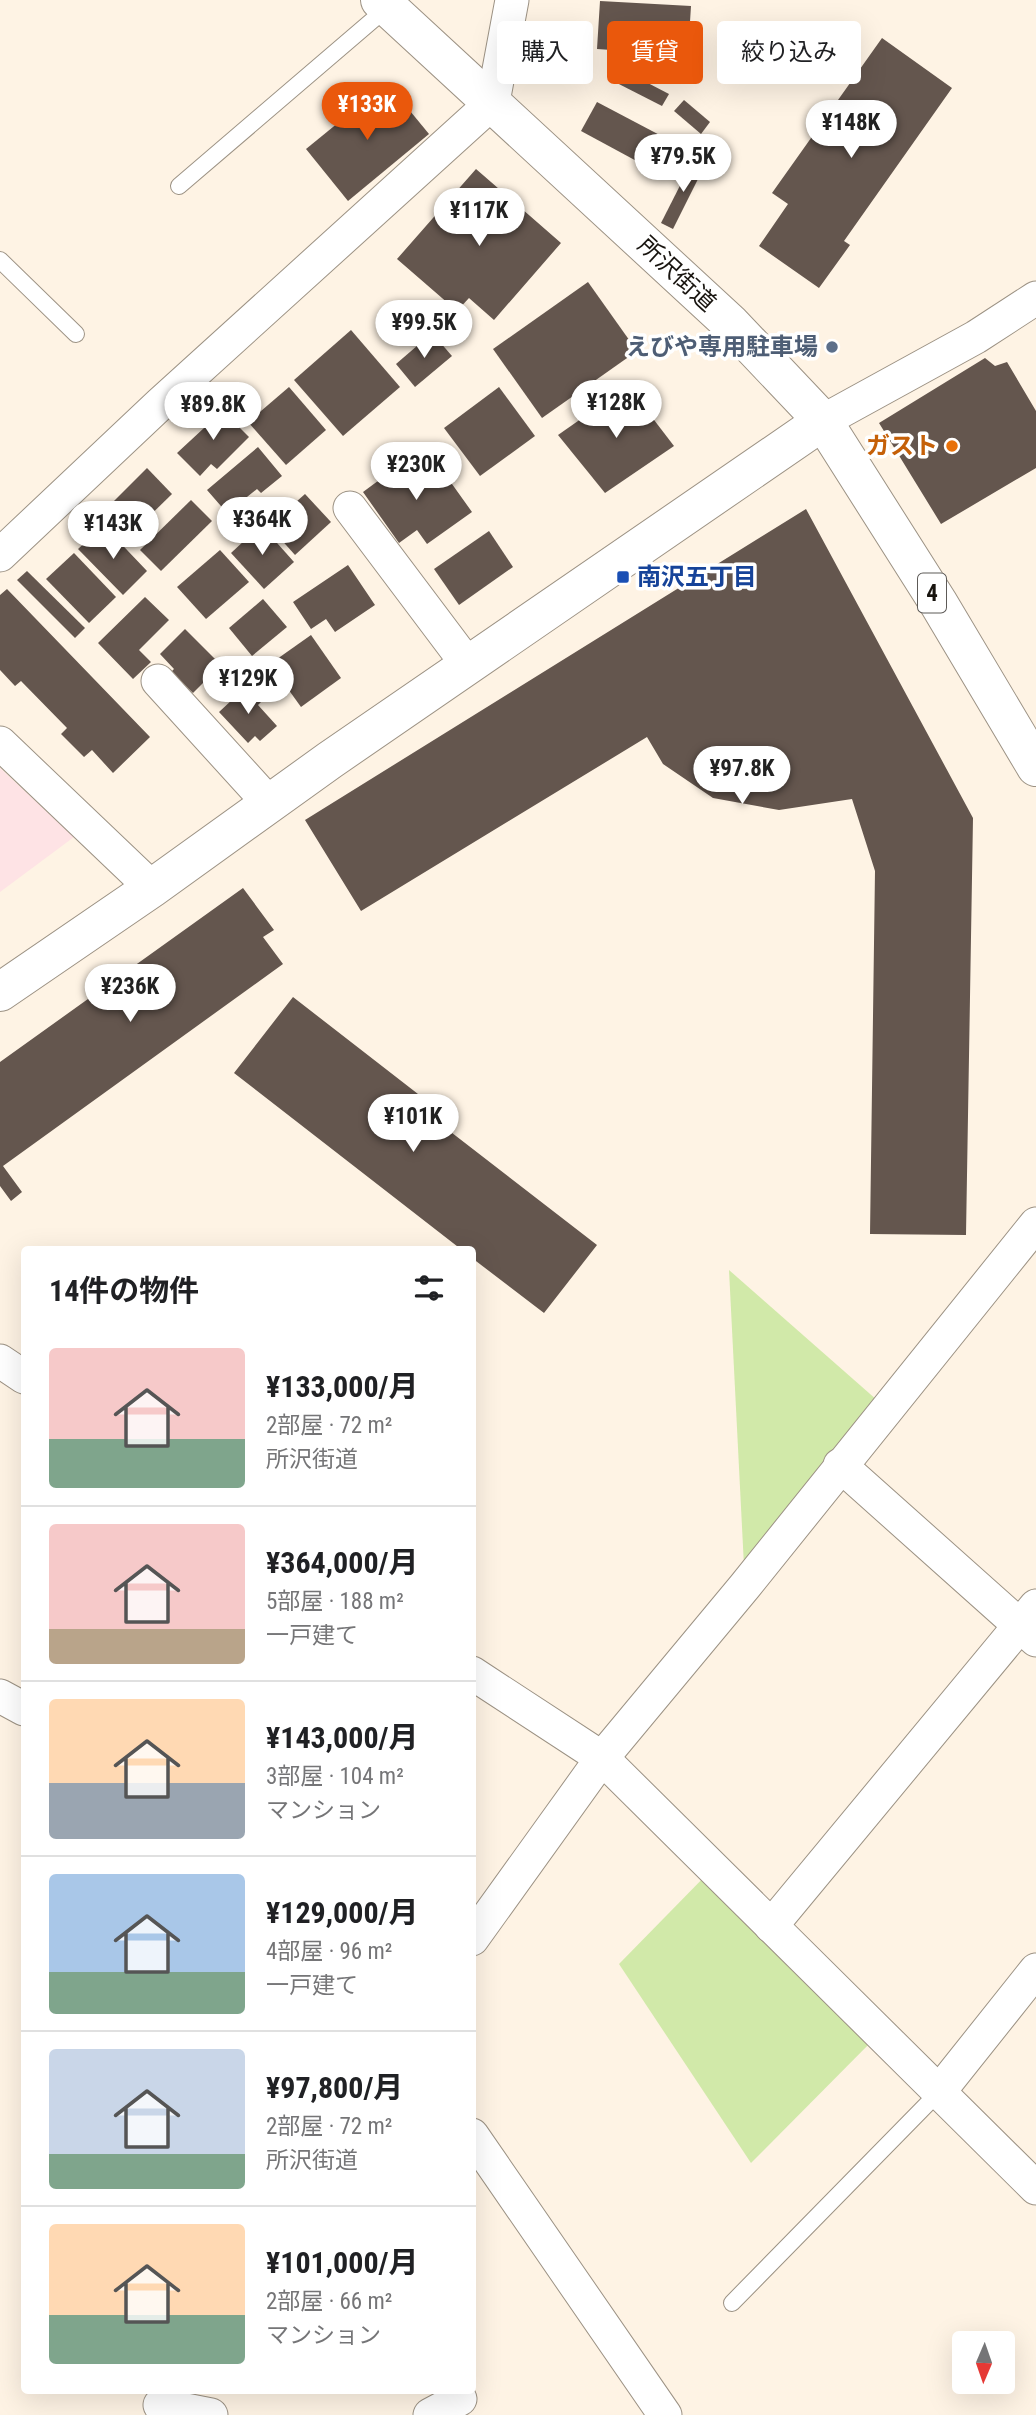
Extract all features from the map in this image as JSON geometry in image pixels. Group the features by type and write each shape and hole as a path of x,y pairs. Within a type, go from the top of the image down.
{"main road":[{"name":"所沢街道","path":"384,4 731,324 823,422 939,604 1036,767"},
{"path":"0,992 468,665 823,422"}],"street":[{"path":"0,555 160,404 493,102 512,0"},
{"path":"823,422 976,337 1036,298"},
{"path":"350,508 468,665"},
{"path":"158,681 269,803"},
{"path":"0,744 152,888"},
{"path":"476,1933 602,1758 736,1597 1036,1224"},
{"path":"0,1361 21,1375"},
{"path":"771,1926 1031,1624 840,1465"},
{"path":"476,1676 602,1758 1036,2188"},
{"path":"0,1696 21,1707"},
{"path":"938,2093 1036,1970"},
{"path":"476,2141 666,2415"},
{"path":"430,2415 462,2402"},
{"path":"161,2404 211,2415"}],"lane":[{"path":"179,186 384,4"},
{"path":"0,260 76,334"},
{"path":"732,2303 938,2093"}],"shaded area":[{"path":"0,768 74,837 0,892"}],"green space":[{"path":"729,1270 886,1408 745,1586"},
{"path":"713,1868 879,2034 751,2163 619,1964"}],"building":[{"path":"600,1 691,6 690,21 607,21 607,50 597,49"},
{"path":"882,38 952,88 844,241 850,245 819,288 759,246 788,204 772,193 849,84 861,84 861,68"},
{"path":"387,83 429,134 348,201 306,149"},
{"path":"619,84 650,84 669,94 662,106"},
{"path":"684,100 710,122 701,134 674,111"},
{"path":"597,102 671,141 655,171 581,131"},
{"path":"693,160 705,165 673,229 661,223"},
{"path":"476,169 561,243 494,320 469,298 457,311 397,259"},
{"path":"588,282 637,351 542,418 493,349"},
{"path":"351,330 400,387 343,436 294,380"},
{"path":"432,333 452,356 415,387 396,364"},
{"path":"985,358 995,366 1007,362 1036,411 1036,468 941,524 879,423"},
{"path":"628,386 674,446 605,493 558,435"},
{"path":"289,387 326,430 286,465 248,422"},
{"path":"499,387 535,436 480,476 444,428"},
{"path":"217,405 249,437 217,469 211,464 200,476 177,453 204,428 199,423"},
{"path":"258,447 282,476 261,493 257,489 227,513 207,490"},
{"path":"413,455 435,485 447,477 472,512 427,544 417,530 399,543 363,492"},
{"path":"147,468 172,494 128,537 103,512"},
{"path":"305,494 331,522 295,555 269,526"},
{"path":"191,500 212,521 161,571 140,550"},
{"path":"806,509 973,818 966,1235 870,1234 875,871 852,799 779,810 713,798 663,764 647,737 361,911 305,820"},
{"path":"261,525 294,562 264,589 231,553"},
{"path":"108,530 147,571 123,595 78,549 93,535 98,541"},
{"path":"489,531 513,567 459,605 434,569"},
{"path":"220,550 249,582 206,619 177,587"},
{"path":"74,553 116,597 89,623 46,579"},
{"path":"348,565 375,605 335,632 326,619 311,629 293,602"},
{"path":"27,571 85,628 75,638 17,580"},
{"path":"7,589 150,737 113,773 92,750 84,757 61,734 67,728 21,681 15,686 0,670 0,595"},
{"path":"145,597 169,620 139,650 151,662 133,679 98,643"},
{"path":"263,599 287,627 252,656 229,628"},
{"path":"185,629 221,665 193,693 171,672 174,669 160,654"},
{"path":"311,635 341,678 301,707 270,664"},
{"path":"247,686 262,701 258,705 277,726 260,741 255,736 248,743 219,712"},
{"path":"243,888 274,930 263,937 283,964 3,1166 22,1192 11,1201 0,1186 0,1062"},
{"path":"293,997 418,1094 412,1102 597,1245 544,1313 476,1261 476,1246 457,1246 234,1073"}],"place":[{"name":"えびや専用駐車場","path":"832,347"},
{"name":"ガスト","path":"952,446"},
{"name":"南沢五丁目","path":"623,577"}]}
